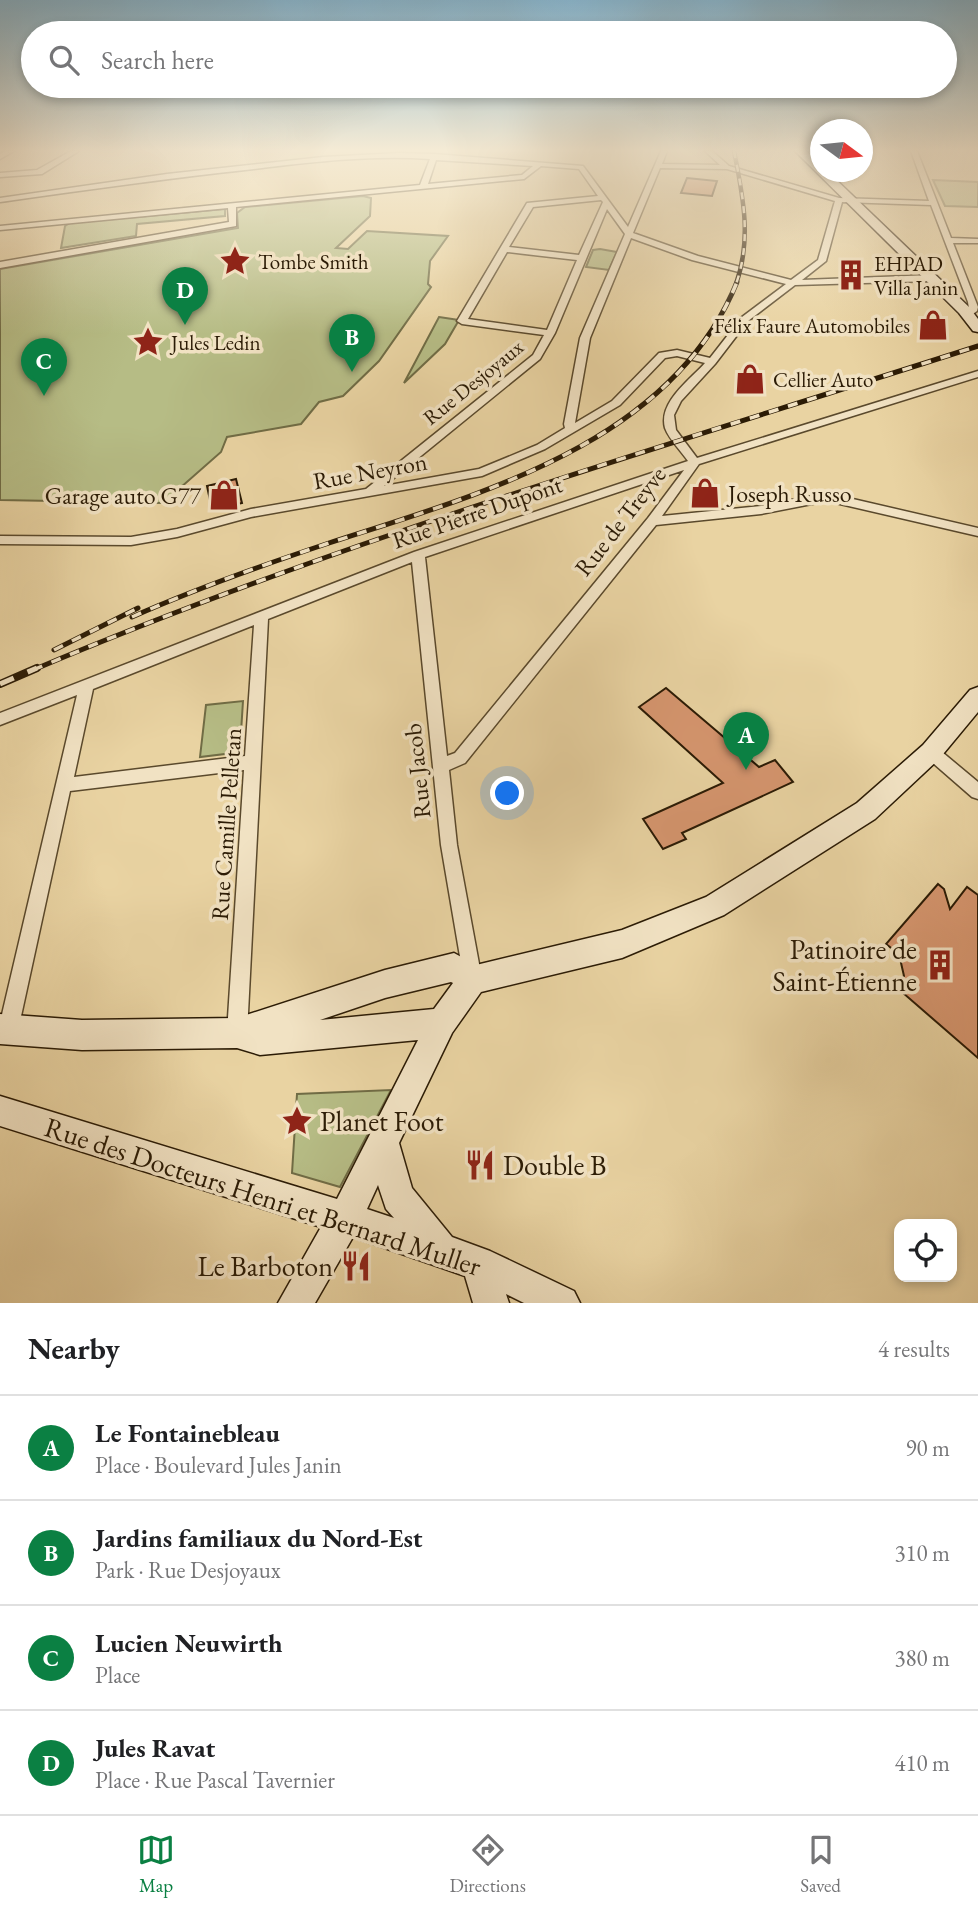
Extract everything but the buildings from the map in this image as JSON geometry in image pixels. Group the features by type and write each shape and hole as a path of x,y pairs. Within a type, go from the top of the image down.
{"main road":[{"path":"865,212 971,314 978,328"},
{"path":"296,1303 345,1218 442,1023 474,980 622,944 715,906 866,811 931,752 978,696"},
{"path":"4,1029 82,1035 237,1033 385,984 454,967 474,980"},
{"path":"237,1033 260,1040 442,1023"},
{"name":"Rue des Docteurs Henri et Bernard Muller","path":"0,1111 443,1251 478,1263 562,1303"},
{"path":"383,1142 398,1197 443,1251"},
{"path":"478,1263 491,1303"}],"street":[{"path":"0,228 179,212"},
{"path":"0,265 233,224 232,212"},
{"path":"526,212 461,321 550,333"},
{"name":"Rue Desjoyaux","path":"369,492 541,351 600,212"},
{"path":"613,212 629,234 695,258 792,283 933,278"},
{"path":"571,430 569,424 585,338 638,212"},
{"name":"Rue de Treyve","path":"442,766 460,758 652,521 695,462 671,430 669,415 676,400 712,362 745,320 822,261 836,212"},
{"path":"938,212 972,302 974,309 971,314"},
{"path":"951,244 978,241"},
{"path":"951,244 978,247"},
{"path":"504,249 582,258"},
{"name":"Rue Neyron","path":"0,540 131,541 177,533 251,513 482,472 541,447 616,403 662,355 677,353 712,362"},
{"name":"Rue Pierre Dupont","path":"0,719 261,619 418,555 695,462 978,374"},
{"path":"652,521 761,510 827,497 978,532"},
{"name":"Rue Jacob","path":"418,555 449,845 474,980"},
{"name":"Rue Camille Pelletan","path":"237,1033 261,619"},
{"path":"4,1029 87,684"},
{"path":"931,752 978,792"},
{"path":"64,785 254,762"}],"green space":[{"path":"194,212 225,212 225,216 137,224 136,236 61,248 65,226 70,223"},
{"path":"370,212 370,216 336,248 348,249 367,231 448,236 430,261 428,284 431,287 379,361 343,396 319,402 301,424 227,437 221,452 163,503 0,500 0,269 238,228 237,213"},
{"path":"593,250 617,252 609,270 586,267"},
{"path":"439,317 459,320 445,344 404,383"},
{"path":"243,701 240,748 233,753 200,757 206,705"},
{"path":"391,1090 340,1187 292,1173 297,1094"}],"railway":[{"path":"736,284 744,251 744,212"},
{"path":"132,617 252,569 505,483 563,456 618,424 666,385 707,338 736,284"},
{"path":"33,670 149,623 383,537 978,346"},
{"path":"54,650 138,608"},
{"path":"0,684 37,668"}],"place":[{"name":"Tombe Smith","path":"235,261"},
{"name":"EHPAD Villa Janin","path":"851,275"},
{"name":"Jules Ravat","path":"185,325"},
{"name":"Félix Faure Automobiles","path":"933,325"},
{"name":"Jules Ledin","path":"148,342"},
{"name":"Jardins familiaux du Nord-Est","path":"352,372"},
{"name":"Cellier Auto","path":"750,379"},
{"name":"Lucien Neuwirth","path":"44,396"},
{"name":"Joseph Russo","path":"705,493"},
{"name":"Garage auto G77","path":"224,495"},
{"name":"Le Fontainebleau","path":"746,770"},
{"name":"Patinoire de Saint-Étienne","path":"940,965"},
{"name":"Planet Foot","path":"297,1121"},
{"name":"Double B","path":"480,1165"},
{"name":"Le Barboton","path":"356,1266"}]}
